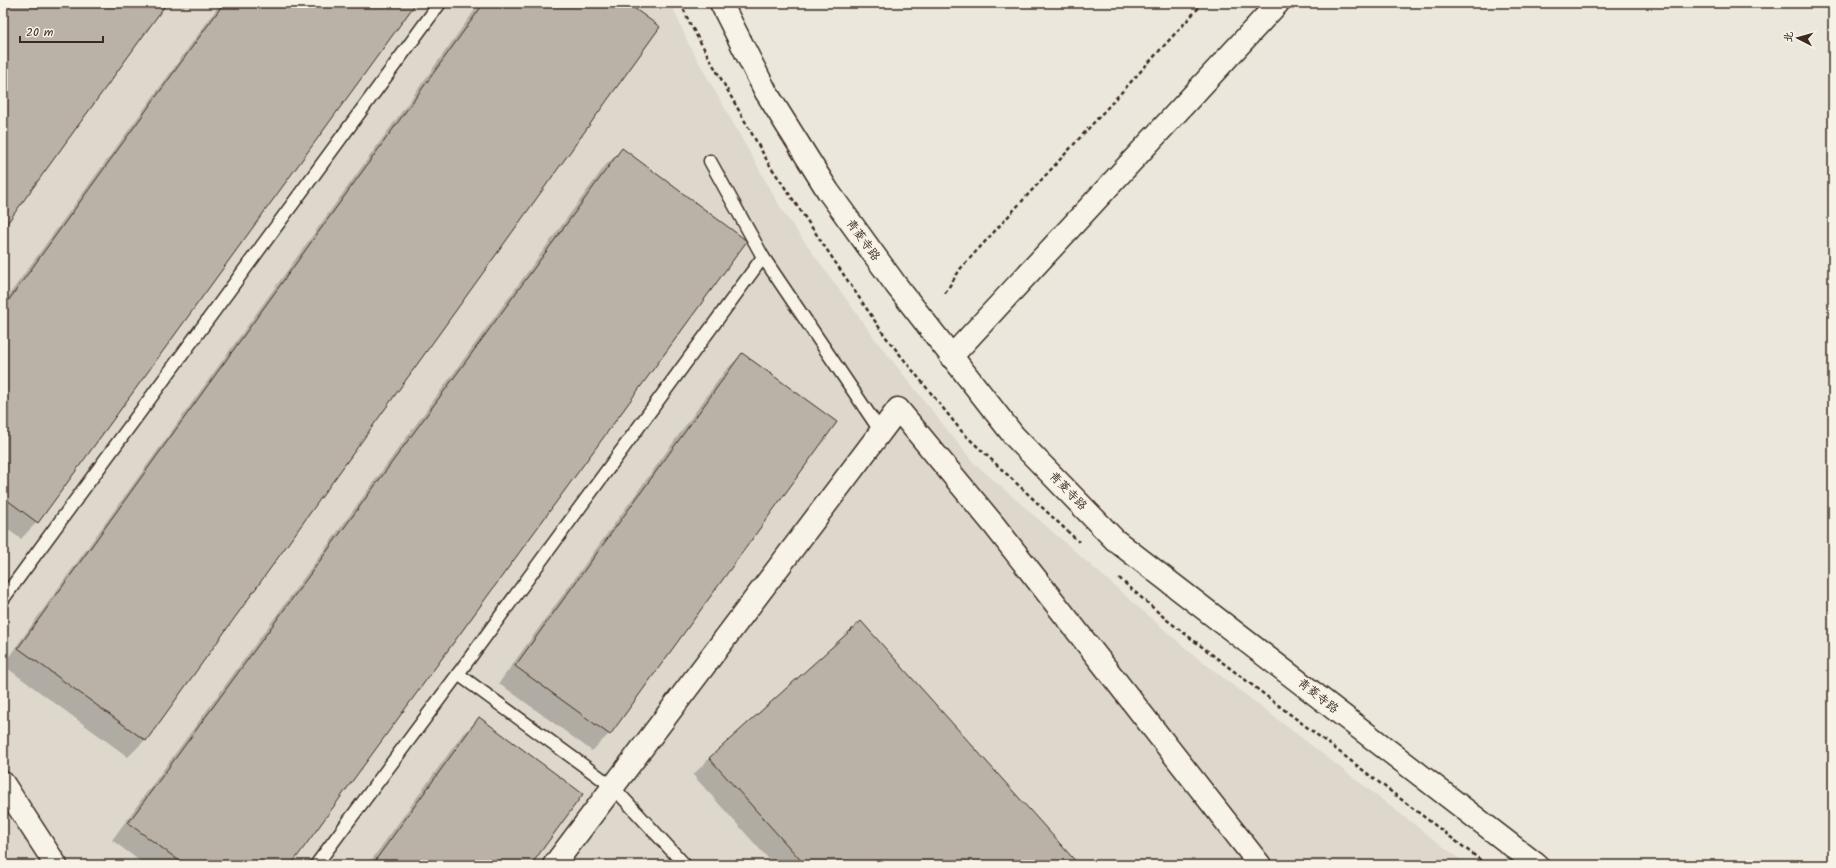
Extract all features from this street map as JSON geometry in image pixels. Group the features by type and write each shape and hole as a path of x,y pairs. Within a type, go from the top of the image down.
{"street":[{"name":"青菱寺路","path":"721,3 766,92 828,190 896,285 1014,436 1115,540 1537,865"},
{"path":"951,357 1278,3"},
{"path":"554,865 898,409 994,525 1260,865"},
{"path":"3,783 56,865"}],"lane":[{"path":"3,599 440,3"},
{"path":"710,160 763,257 881,432"},
{"path":"316,865 458,674 763,257"},
{"path":"458,674 613,787 685,865"}],"path":[{"path":"945,293 961,268 1203,3"}],"shaded area":[{"path":"3,3 671,3 688,43 783,212 878,343 973,462 1191,653 1467,865 3,865"}],"building":[{"path":"3,3 167,3 3,229"},
{"path":"224,3 416,3 38,523 3,497 3,308"},
{"path":"484,3 627,3 660,27 146,741 18,648"},
{"path":"622,148 747,241 291,865 185,865 128,823"},
{"path":"742,353 837,422 610,735 515,666"},
{"path":"861,621 1079,865 805,865 709,758"},
{"path":"479,717 583,794 531,865 372,865"}]}
